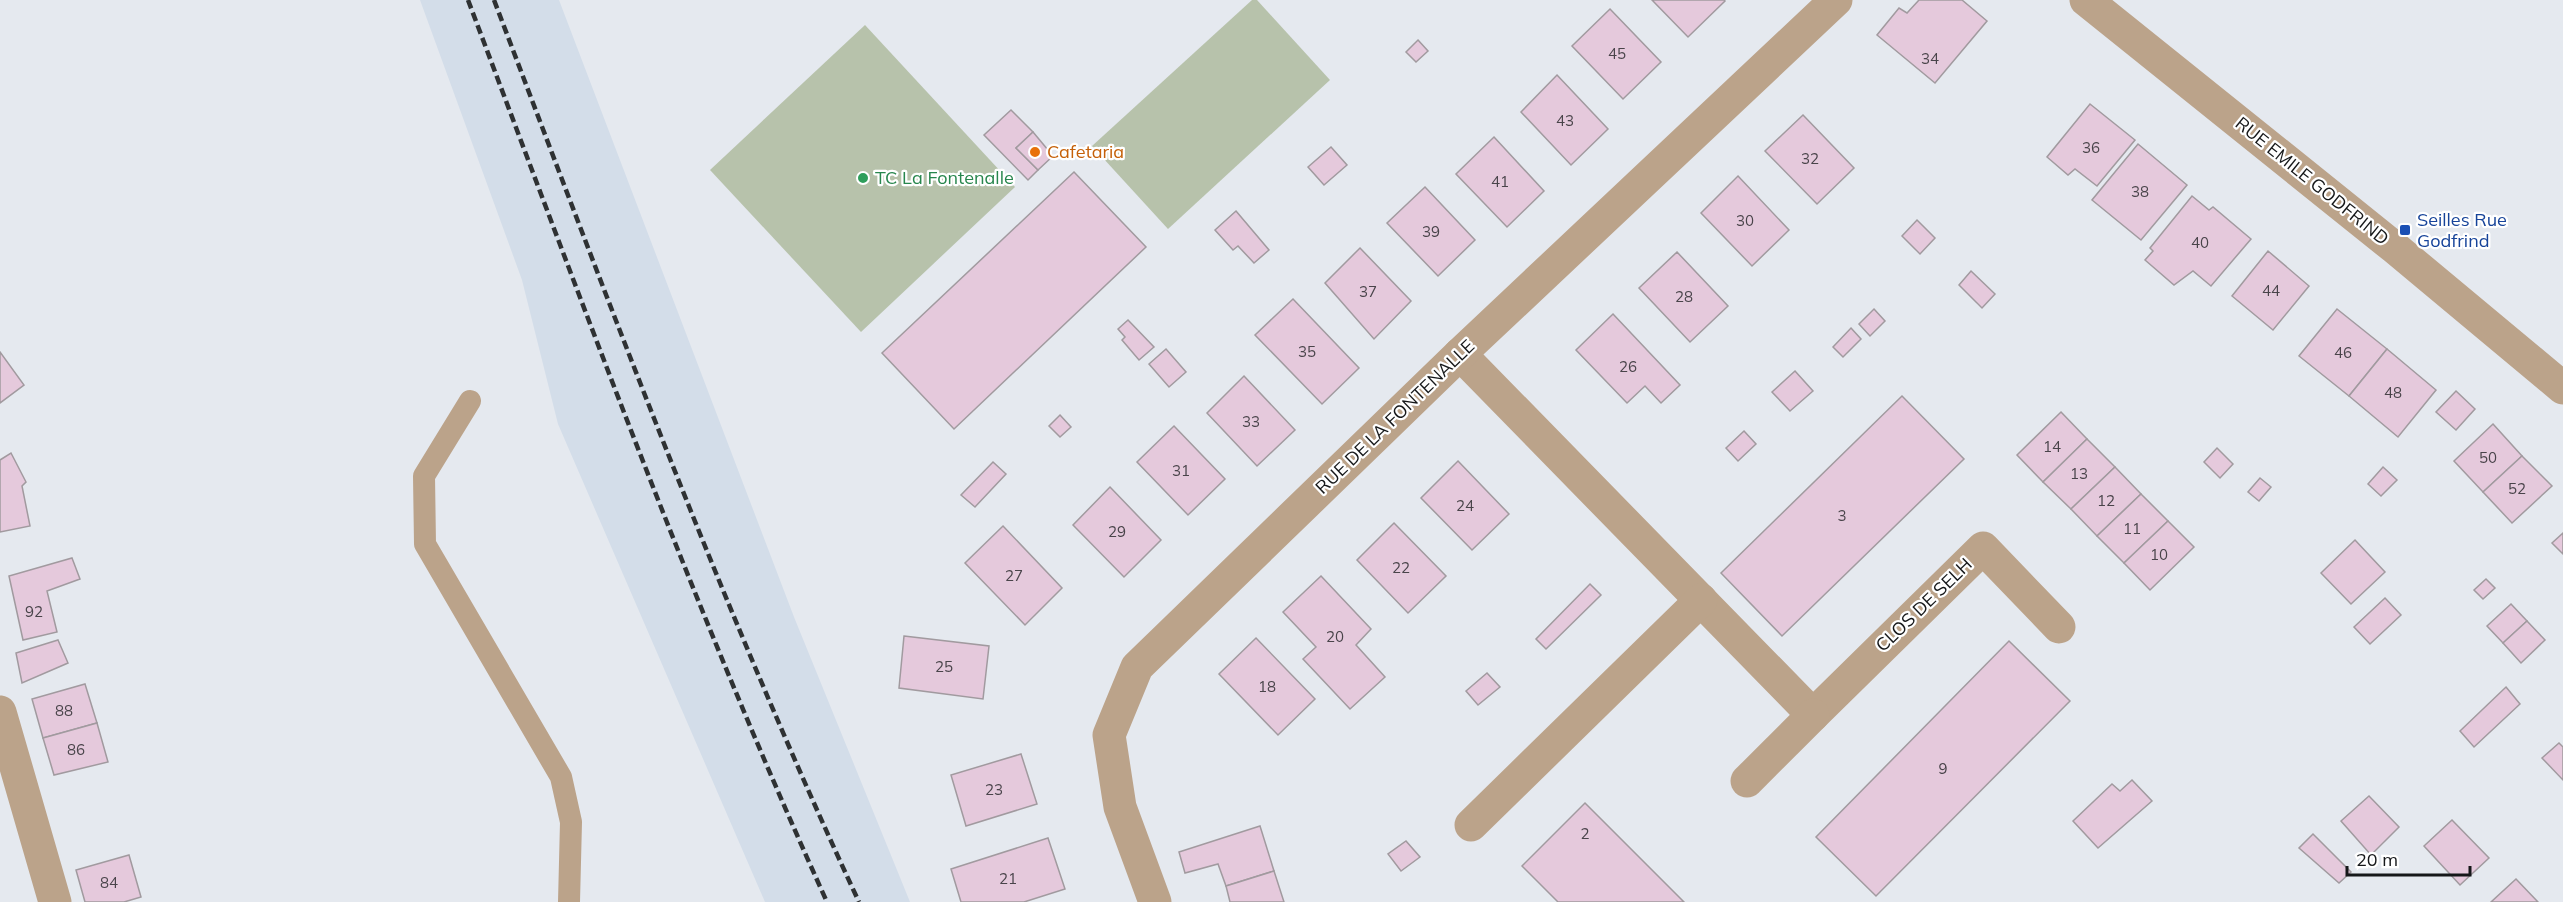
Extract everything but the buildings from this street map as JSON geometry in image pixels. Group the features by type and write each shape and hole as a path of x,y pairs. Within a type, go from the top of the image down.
{"street":[{"name":"RUE DE LA FONTENALLE","path":"1155,902 1120,807 1108,735 1137,667 1460,354 1836,0"},
{"name":"RUE EMILE GODFRIND","path":"2086,0 2395,248 2563,388"},
{"path":"1460,354 1813,715"},
{"name":"CLOS DE SELH","path":"1747,781 1983,548 2059,627"},
{"path":"1471,825 1701,600"},
{"path":"0,712 55,902"}],"lane":[{"path":"470,402 424,476 425,544 561,777 571,822 569,902"}],"shaded area":[{"path":"420,0 559,0 794,617 910,902 765,902 558,424 522,280"}],"green space":[{"path":"1252,0 1257,0 1330,80 1168,229 1092,146"},
{"name":"TC La Fontenalle","path":"865,25 1015,187 861,332 710,170"}],"railway":[{"path":"468,0 640,454 730,679 827,902"},
{"path":"494,0 668,454 760,680 859,902"}],"place":[{"name":"Cafetaria","path":"1035,152"},
{"name":"TC La Fontenalle","path":"863,178"},
{"name":"Seilles Rue Godfrind","path":"2405,230"}]}
